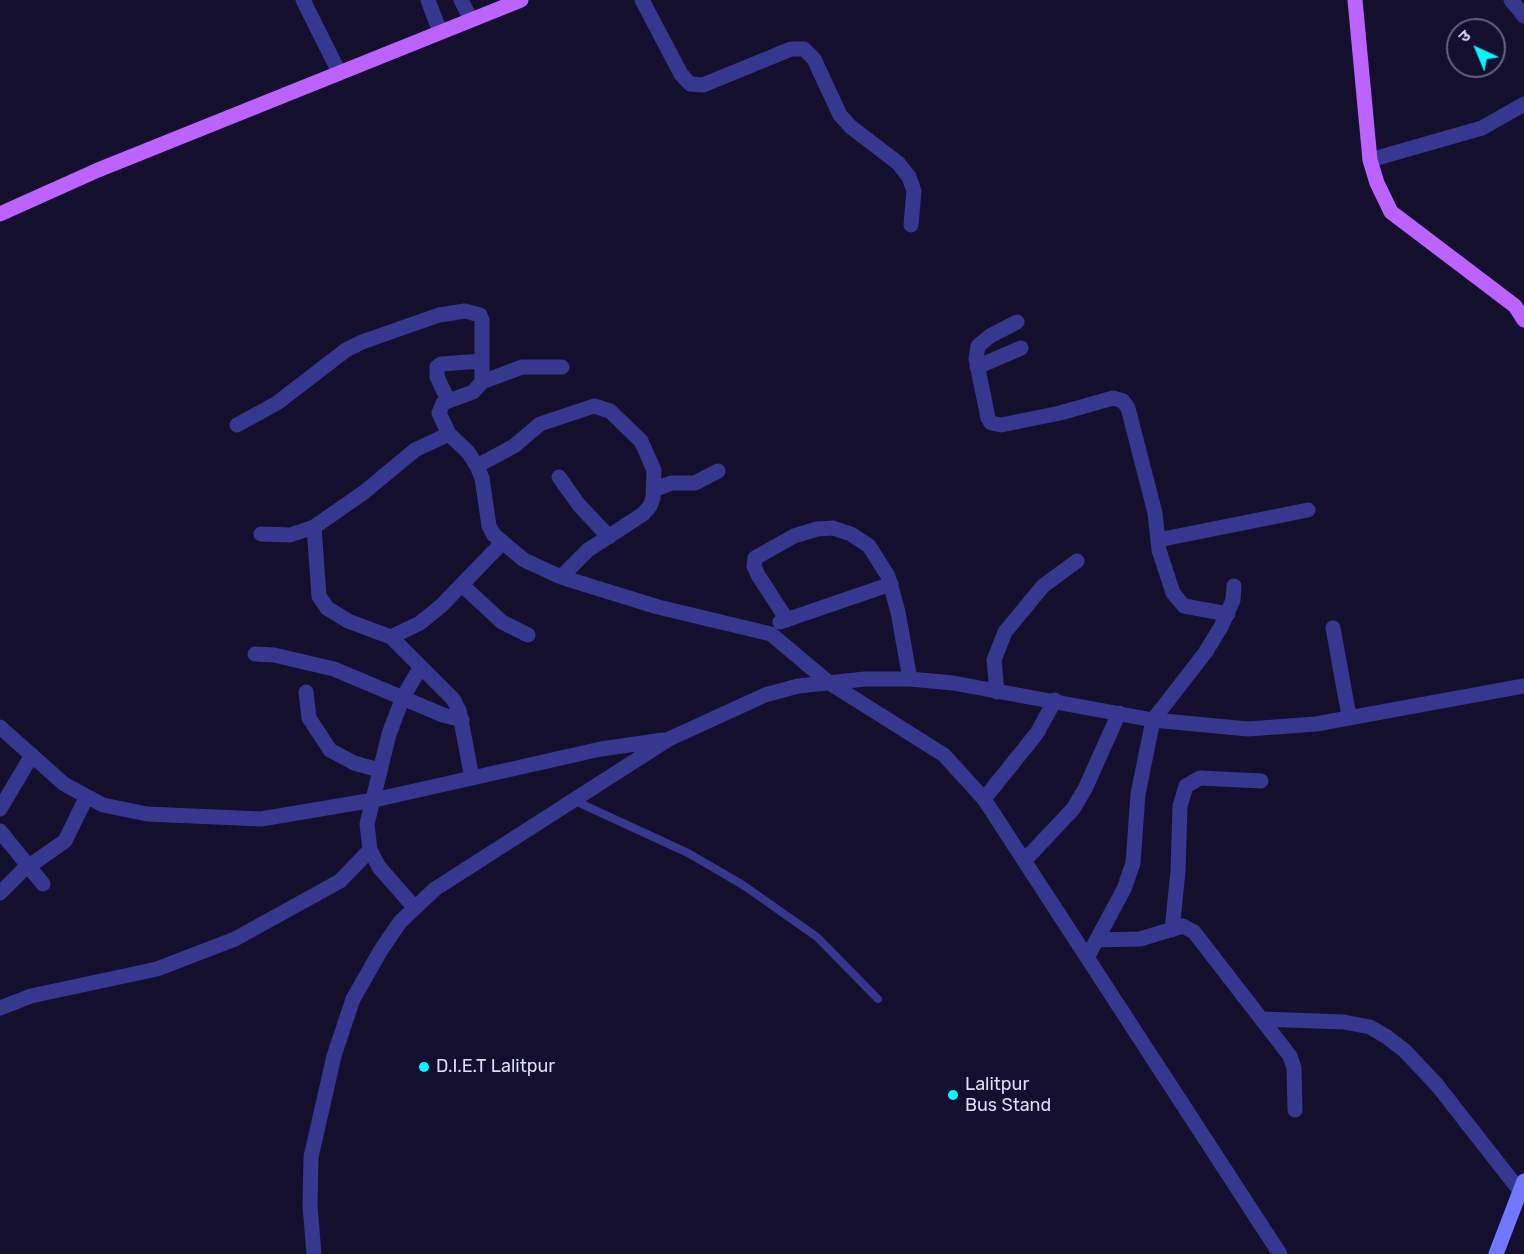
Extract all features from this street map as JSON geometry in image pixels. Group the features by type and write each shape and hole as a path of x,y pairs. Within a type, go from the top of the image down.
{"main road":[{"path":"0,214 98,170 521,0"},
{"path":"1355,0 1370,160 1377,183 1391,212 1515,306 1524,320"}],"street":[{"path":"303,0 339,72"},
{"path":"428,0 440,32"},
{"path":"461,0 471,20"},
{"path":"642,0 681,74 690,84 703,85 791,49 804,49 814,58 840,115 851,127 898,163 909,177 914,191 911,225"},
{"path":"1370,160 1482,128 1524,104"},
{"path":"237,425 277,403 346,350 362,342 439,315 465,311 480,315 482,320 482,382"},
{"path":"1017,322 990,336 978,346 977,368 986,413 991,423 996,425 1051,415 1113,398 1123,401 1128,408 1157,521 1162,561 1179,603 1188,608 1228,614"},
{"path":"977,368 1021,348"},
{"path":"448,400 437,377 437,367 441,364 482,361"},
{"path":"562,367 522,367 482,382 473,392 442,403 439,413 449,434 468,452 477,466 482,478 489,526 501,544 524,560 561,577 658,607 760,629 781,640 828,682 944,755 984,799 1280,1254"},
{"path":"477,466 514,446 531,430 547,420 594,406 603,407 641,441 654,470 654,490 650,506 643,514 576,560 561,577"},
{"path":"261,534 290,536 314,527 363,493 415,450 449,434"},
{"path":"654,490 671,483 695,483 718,471"},
{"path":"559,477 579,505 609,537"},
{"path":"1158,540 1308,510"},
{"path":"314,527 319,596 327,608 348,621 392,637 453,699 462,720 472,778"},
{"path":"787,620 754,566 758,554 794,536 825,529 851,534 873,551 884,567 891,584 910,679"},
{"path":"392,637 420,623 463,586 501,544"},
{"path":"997,692 994,660 1005,632 1043,586 1077,561"},
{"path":"760,629 891,584"},
{"path":"463,586 502,622 528,635"},
{"path":"1088,956 1134,863 1138,794 1154,720 1205,652 1228,614 1233,600 1234,586"},
{"path":"1333,627 1349,716"},
{"path":"255,654 319,665 443,715 462,720"},
{"path":"414,907 379,867 370,850 367,824 379,770 403,697 420,668"},
{"path":"314,1254 310,1206 311,1157 334,1056 353,999 381,950 414,907 435,889 572,799 669,739 765,695 798,686 828,682 910,679 1055,700 1154,720 1248,729 1316,724 1349,716 1524,686"},
{"path":"306,692 309,718 330,750 354,763 379,770"},
{"path":"984,799 1037,733 1055,700"},
{"path":"1025,860 1073,809 1085,789 1119,713"},
{"path":"0,727 64,784 86,798 103,805 147,814 261,819 374,800 601,749 669,739"},
{"path":"0,809 32,755"},
{"path":"1172,930 1178,871 1180,806 1186,786 1200,777 1261,781"},
{"path":"0,893 30,865 64,841 86,798"},
{"path":"0,831 30,865 43,884"},
{"path":"0,1008 31,996 157,969 236,939 340,881 370,850"},
{"path":"1097,940 1140,939 1183,926 1194,932 1290,1056 1294,1068 1294,1110"},
{"path":"1262,1019 1344,1022 1370,1027 1405,1051 1437,1085 1522,1186 1496,1254"}],"lane":[{"path":"572,799 688,853 743,885 817,937 878,999"}],"place":[{"name":"D.I.E.T Lalitpur","path":"424,1067"},
{"name":"Lalitpur Bus Stand","path":"953,1095"}]}
